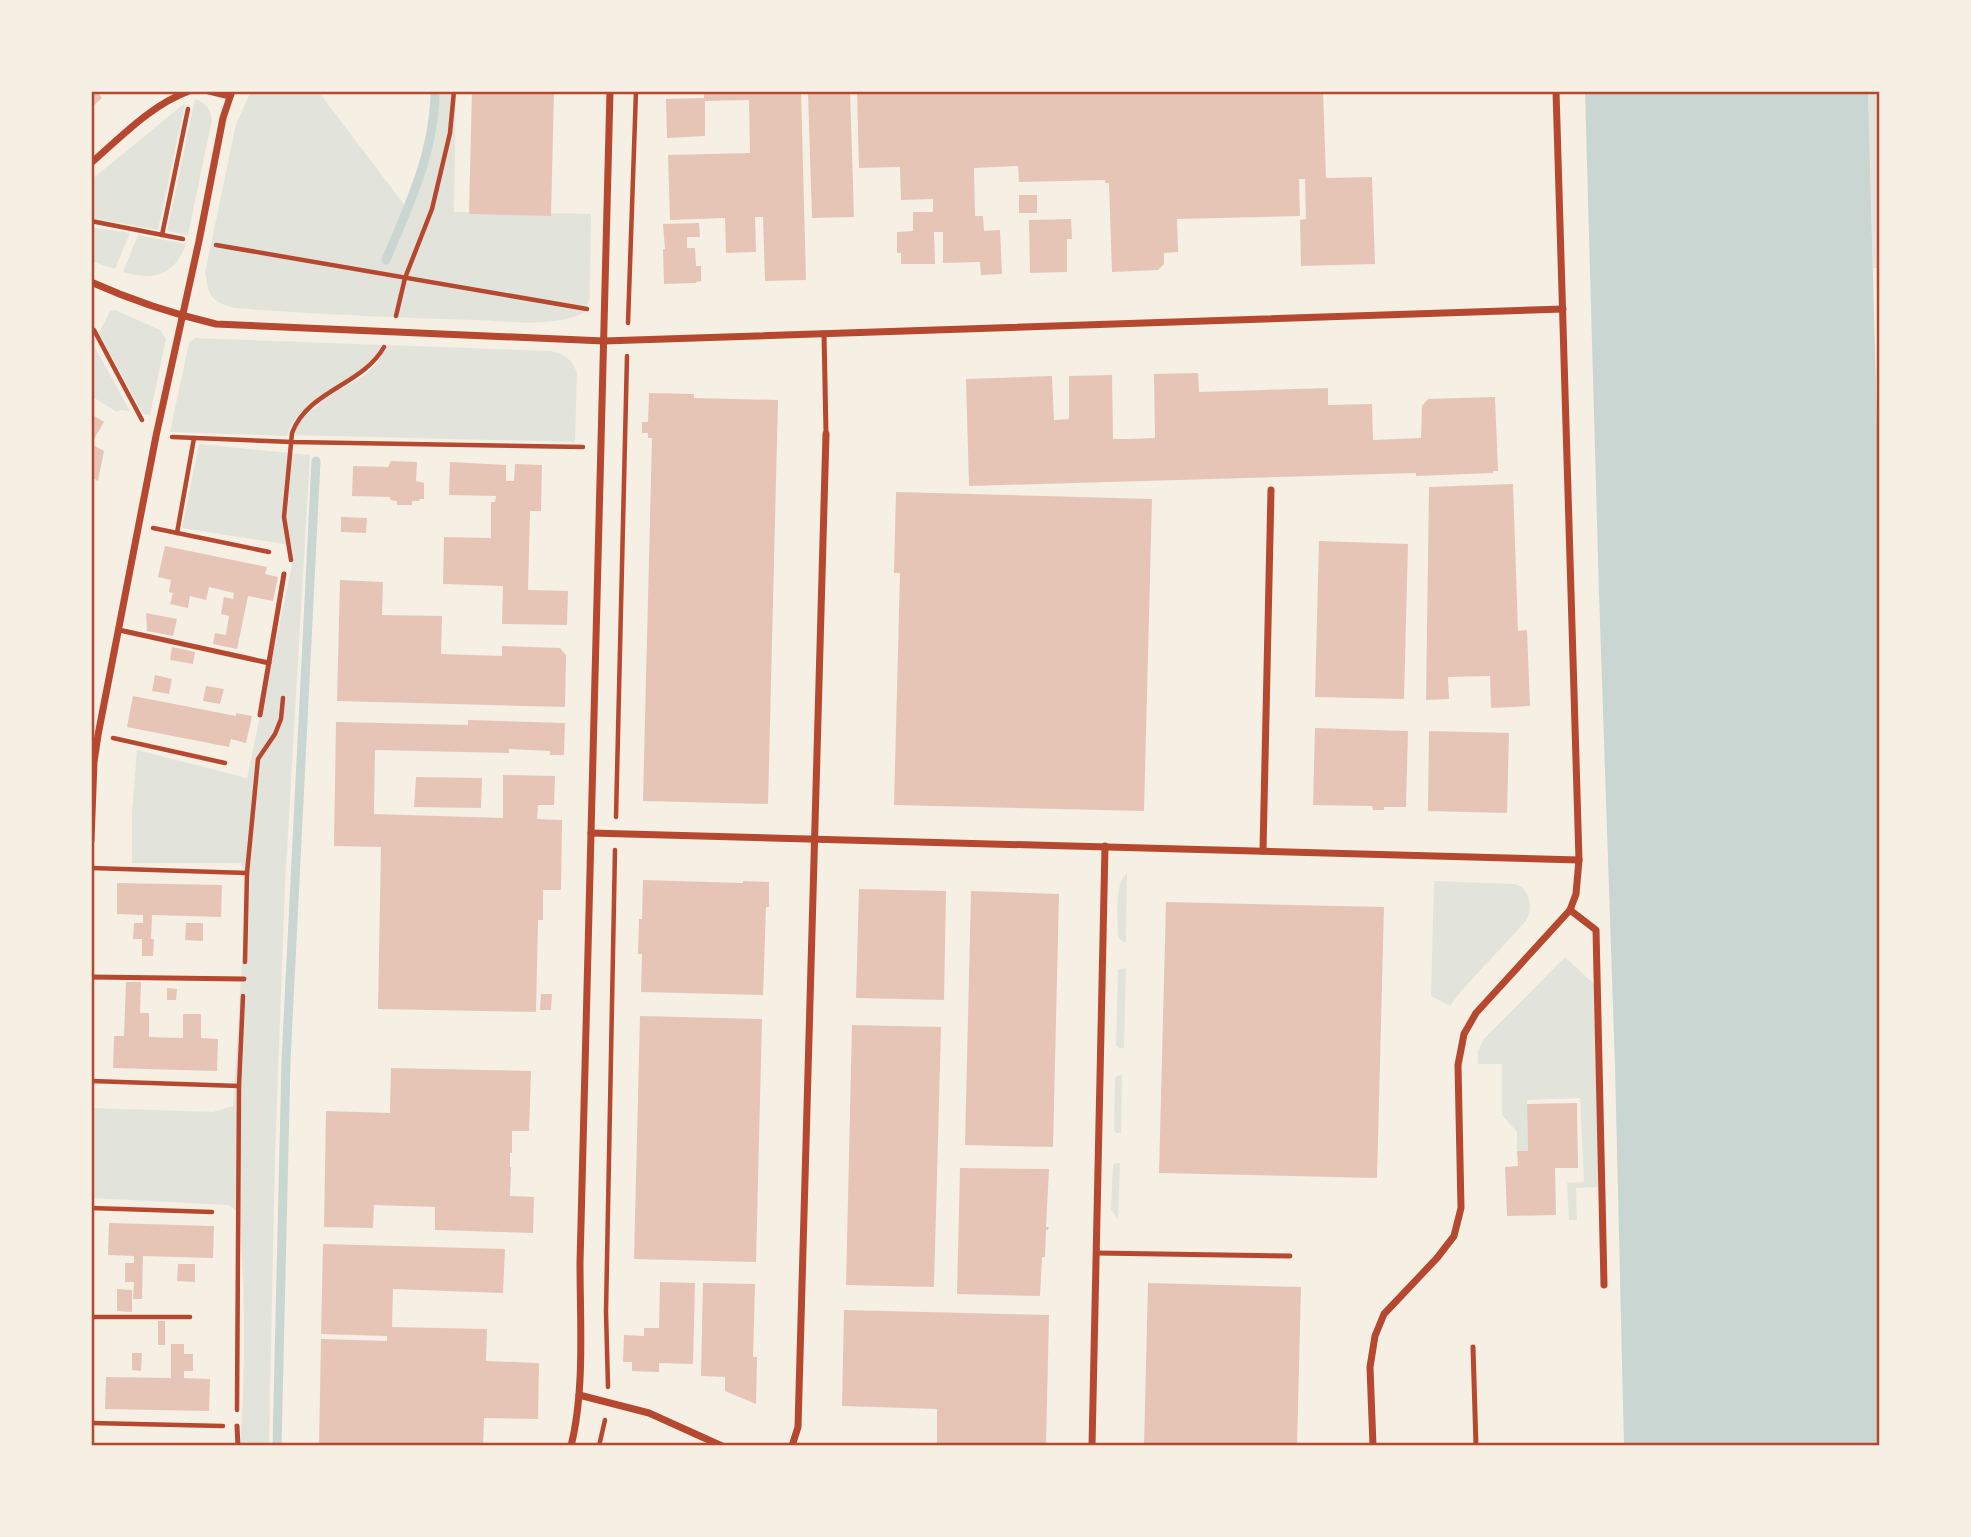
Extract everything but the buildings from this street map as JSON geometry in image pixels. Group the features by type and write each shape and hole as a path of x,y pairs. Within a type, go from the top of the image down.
{"street":[{"path":"91,163 149,113 189,91"},
{"path":"91,840 92,762 156,436 223,118 231,94 209,91"},
{"path":"571,1446 576,1429 579,1395 580,1263 610,91"},
{"path":"1373,1446 1370,1367 1375,1336 1384,1314 1454,1236 1461,1208 1458,1065 1464,1034 1476,1013 1570,910 1576,894 1579,860 1556,91"},
{"path":"91,282 182,316 216,324 604,341 1563,309"},
{"path":"792,1446 798,1427 826,434"},
{"path":"1263,851 1271,489"},
{"path":"591,833 1579,860"},
{"path":"1092,1446 1105,846"},
{"path":"1570,910 1596,930 1604,1285"},
{"path":"579,1395 649,1413 722,1446"}],"lane":[{"path":"824,333 826,434"},
{"path":"260,715 284,574"},
{"path":"119,630 269,663"},
{"path":"91,977 244,979"},
{"path":"1096,1253 1290,1256"},
{"path":"1473,1347 1476,1446"},
{"path":"237,1426 238,1446"}],"path":[{"path":"393,332 405,278 432,209 450,132 454,91"},
{"path":"599,1446 609,1403 606,1311 636,91"},
{"path":"162,235 189,104"},
{"path":"91,221 605,312"},
{"path":"91,328 139,416 156,436 292,442 601,447"},
{"path":"177,533 194,438"},
{"path":"138,525 269,552"},
{"path":"98,735 225,763"},
{"path":"91,868 247,873 239,1086 237,1426 91,1423"},
{"path":"91,1081 239,1086"},
{"path":"91,1208 212,1212"},
{"path":"91,1317 190,1317"}],"shaded area":[{"path":"251,91 318,91 406,207 423,150 432,91 456,91 454,212 591,214 590,298 585,312 560,320 516,322 234,308 215,300 210,293 205,273 236,124"},
{"path":"1585,91 1868,91 1880,536 1880,1446 1624,1446"},
{"path":"1868,91 1880,91 1880,268 1873,268"},
{"path":"195,99 206,106 212,119 188,235 167,231"},
{"path":"185,103 158,230 91,218 91,180"},
{"path":"91,227 130,233 115,269 91,261"},
{"path":"138,235 186,244 169,269 153,276 134,275 123,272"},
{"path":"115,310 160,330 166,339 150,415 143,414 99,333 110,311"},
{"path":"195,338 382,345 373,359 360,370 305,408 287,436 170,432 189,343"},
{"path":"93,344 130,411 117,412 91,396"},
{"path":"387,345 551,351 561,354 571,361 577,372 575,442 293,435 300,421 326,398 364,376 377,363"},
{"path":"199,444 310,455 285,885 275,1155 269,1446 240,1446 244,1329 239,1212 228,1205 91,1198 93,1108 213,1112 233,1106 247,879 241,863 132,863 132,811 137,750 247,778 292,565 290,545 182,528"},
{"path":"1127,873 1126,942 1123,942 1118,936 1118,902 1120,885"},
{"path":"1434,881 1515,884 1522,887 1530,903 1526,921 1450,1006 1431,996"},
{"path":"1565,957 1594,984 1599,1187 1576,1188 1577,1220 1569,1220 1567,1183 1584,1182 1580,1098 1527,1100 1528,1151 1517,1151 1517,1132 1502,1115 1502,1064 1478,1064 1478,1052 1483,1040"},
{"path":"1126,968 1124,1048 1119,1048 1116,1045 1118,971"},
{"path":"1122,1075 1121,1133 1116,1133 1115,1078"},
{"path":"1120,1163 1118,1220 1111,1209 1113,1166"}],"waterway":[{"path":"386,260 426,156 435,91"},
{"path":"277,1446 286,1061 316,461"}]}
